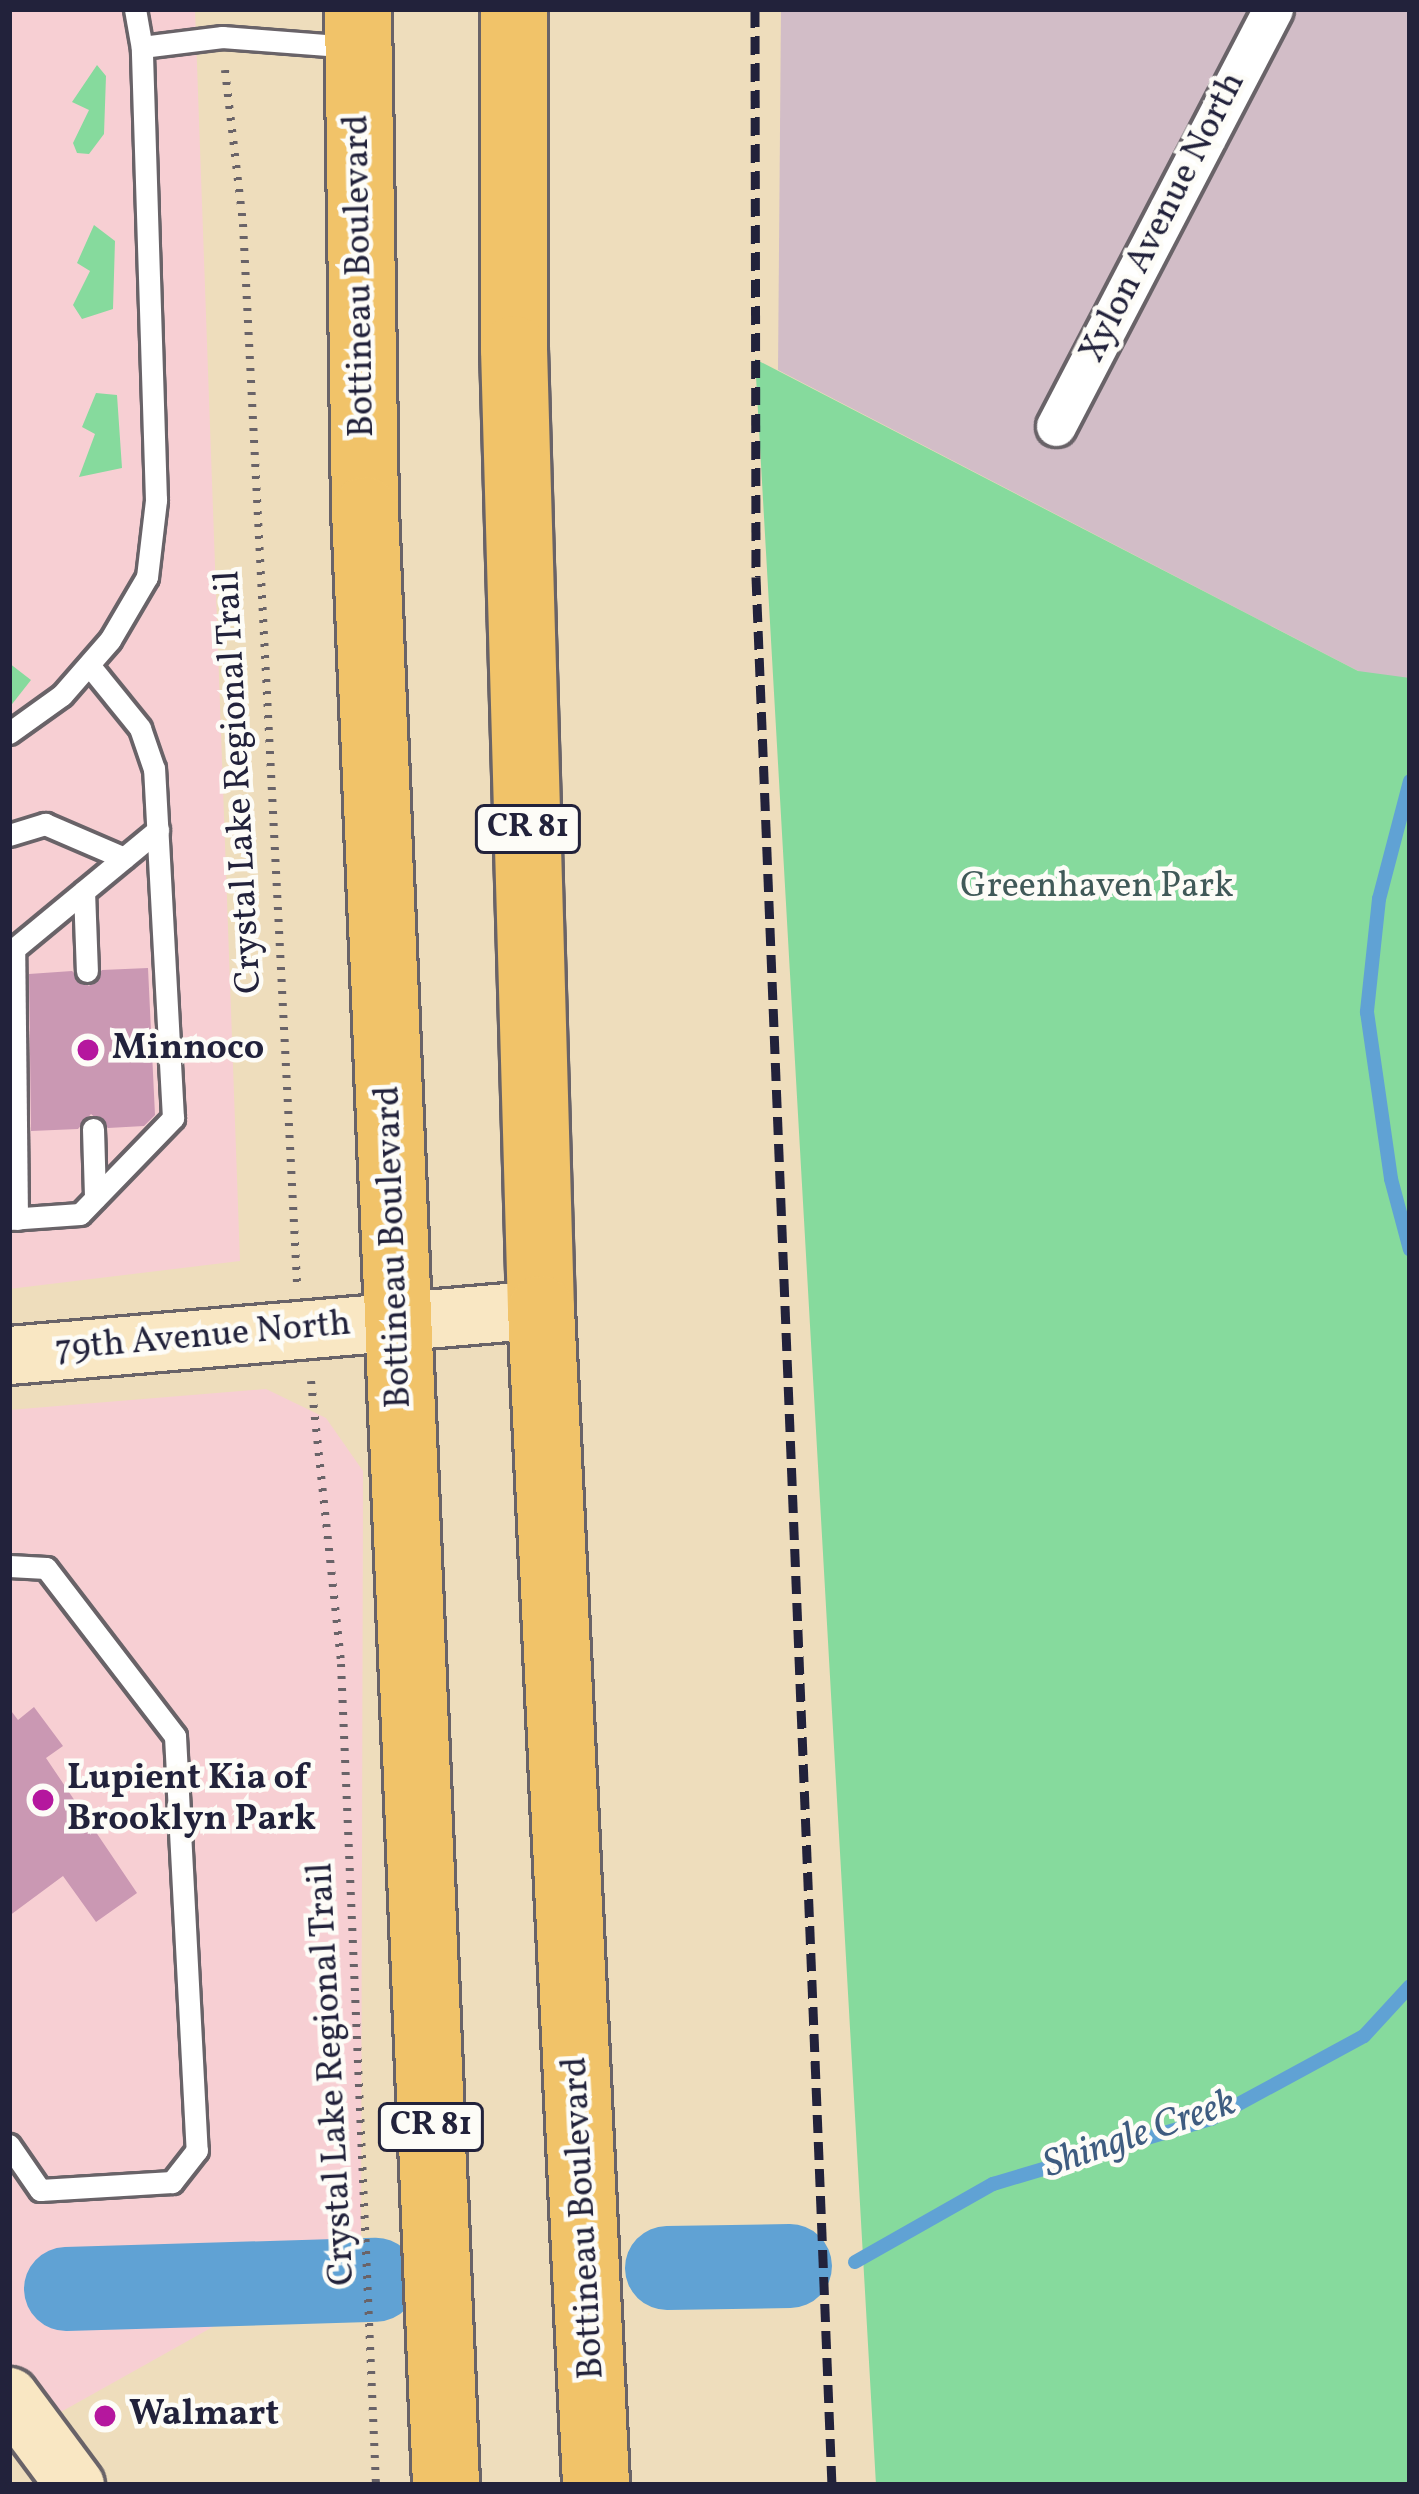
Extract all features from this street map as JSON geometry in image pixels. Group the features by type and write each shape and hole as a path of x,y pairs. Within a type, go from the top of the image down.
{"highway":[{"name":"Bottineau Boulevard","path":"514,9 514,349 541,1310 596,2485"},
{"name":"Bottineau Boulevard","path":"358,28 365,510 446,2485"}],"street":[{"name":"Xylon Avenue North","path":"1056,427 1273,9"},
{"name":"79th Avenue North","path":"9,1355 541,1310"},
{"path":"9,2396 75,2485"}],"lane":[{"path":"9,733 62,695 147,577 156,500 142,47 135,9"},
{"path":"142,47 358,28"},
{"path":"88,665 140,728 154,769 158,830 172,1118 80,1214 13,1219 14,949 158,830"},
{"path":"9,835 45,824 124,858"},
{"path":"84,890 87,971"},
{"path":"93,1129 95,1198"},
{"path":"9,1566 46,1568 175,1736 197,2150 172,2182 40,2190 9,2145"}],"path":[{"name":"Crystal Lake Regional Trail","path":"222,38 243,224 289,1215 341,1664 376,2485"}],"shaded area":[{"path":"9,9 195,9 240,1261 9,1289"},
{"path":"781,9 1410,9 1410,698 778,370"},
{"path":"266,1389 326,1418 363,1471 361,2244 9,2441 9,1410"}],"green space":[{"path":"97,65 106,76 104,134 89,154 77,153 73,143 89,110 72,102"},
{"path":"94,225 115,241 113,309 82,319 73,305 90,271 77,263"},
{"name":"Greenhaven Park","path":"755,359 1358,671 1410,678 1410,2485 876,2485"},
{"path":"96,393 117,395 122,468 79,477 95,434 82,427"},
{"path":"9,663 31,680 9,708"}],"building":[{"name":"Minnoco","path":"148,968 155,1115 144,1126 108,1128 91,1114 78,1129 31,1131 29,974 72,971 89,986 102,970"},
{"name":"Lupient Kia of Brooklyn Park","path":"34,1707 63,1746 46,1758 137,1893 96,1922 63,1876 9,1916 9,1708 18,1720"}],"waterway":[{"name":"Shingle Creek","path":"1410,781 1379,899 1367,1012 1391,1179 1410,1250"},
{"name":"Shingle Creek","path":"855,2262 993,2184 1211,2119 1364,2036 1410,1986"},
{"name":"Shingle Creek","path":"667,2268 790,2266"},
{"name":"Shingle Creek","path":"66,2289 376,2280"}],"railway":[{"path":"755,9 756,577 832,2485"}],"place":[{"name":"Minnoco","path":"88,1050"},
{"name":"Lupient Kia of Brooklyn Park","path":"43,1800"},
{"name":"Walmart","path":"105,2416"}]}
